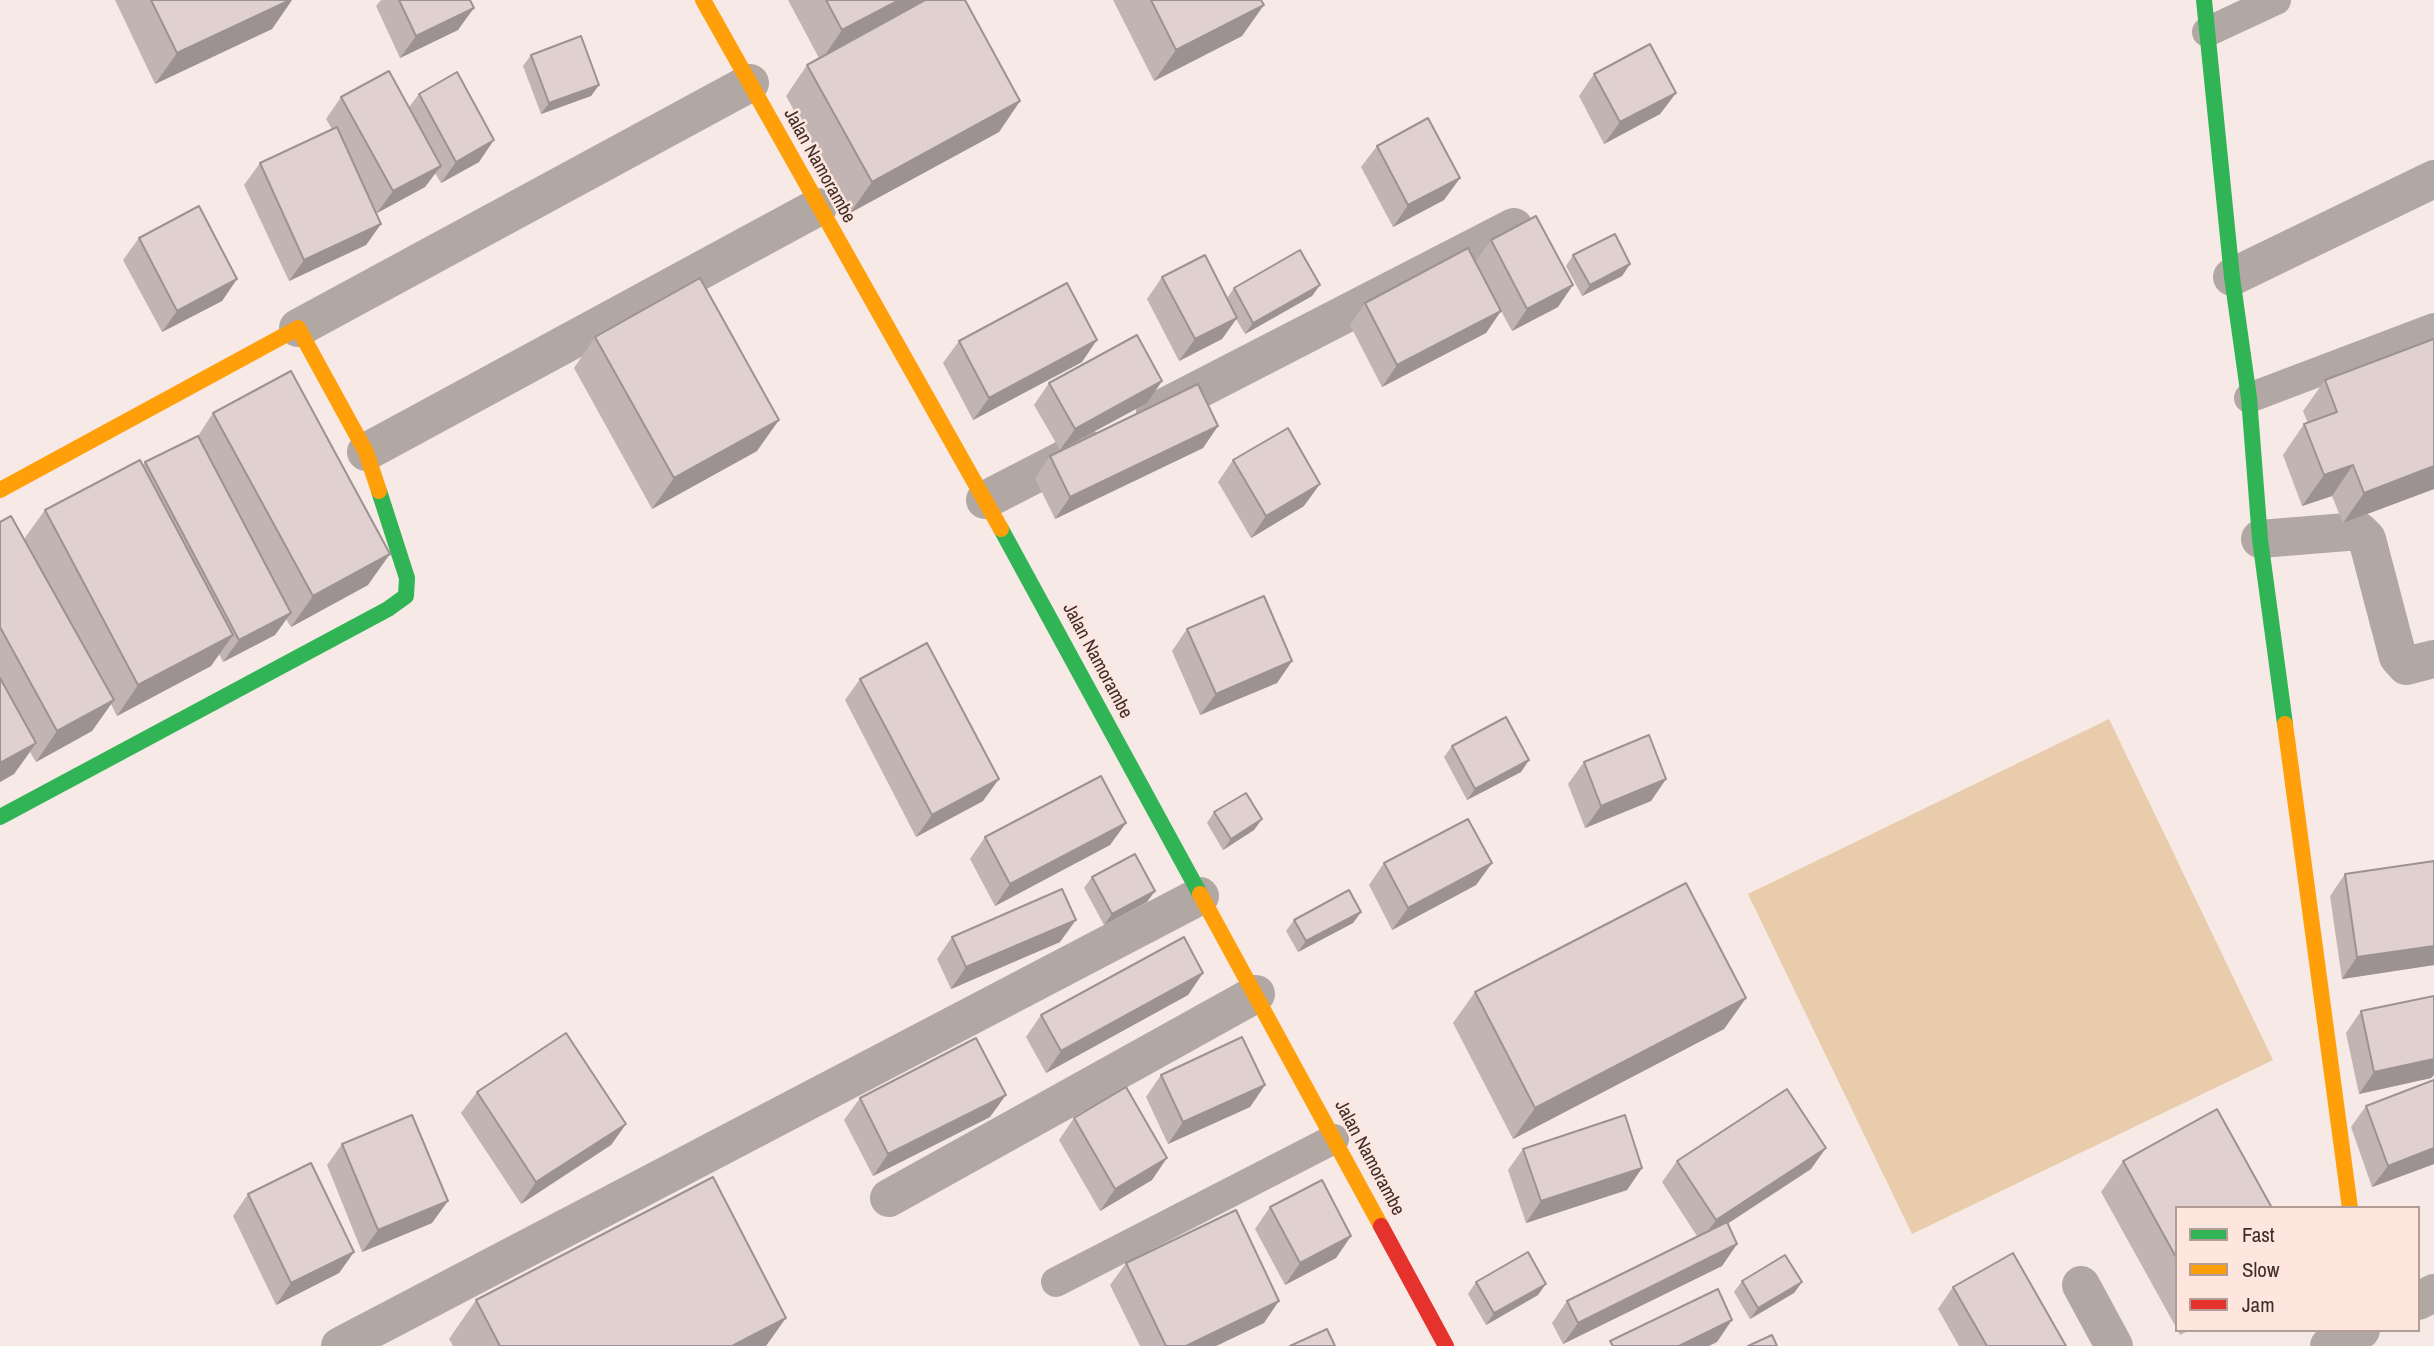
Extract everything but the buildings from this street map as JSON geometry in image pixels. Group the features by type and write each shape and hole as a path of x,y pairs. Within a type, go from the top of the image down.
{"street":[{"path":"2204,0 2232,277 2249,398 2260,539 2350,1206"},
{"name":"Jalan Namorambe","path":"714,4 750,83 985,500 1446,1346"},
{"path":"0,490 750,83"},
{"path":"2232,277 2434,179"},
{"path":"366,452 818,207"},
{"path":"985,500 1514,227"},
{"path":"0,817 388,609 406,596 407,578 366,452 298,328"},
{"path":"2260,539 2359,531 2367,539 2398,657 2406,666 2434,659"},
{"path":"340,1346 1200,896"},
{"path":"889,1198 1256,994"},
{"path":"2081,1285 2114,1346"},
{"path":"2329,1346 2357,1332"}],"lane":[{"path":"2207,32 2276,0"},
{"path":"2249,398 2434,328"},
{"path":"1056,1282 1334,1139"}],"shaded area":[{"path":"2109,719 2273,1060 1912,1234 1748,894"}],"traffic: fast":[{"path":"2204,0 2232,277 2249,398 2260,539 2285,724"},
{"path":"0,817 388,609 406,596 407,578 379,491"},
{"path":"1001,529 1200,894"}],"traffic: slow":[{"path":"703,0 1001,529"},
{"path":"0,490 298,328 366,452 379,491"},
{"path":"2285,724 2350,1206"},
{"path":"1200,894 1381,1226"}],"traffic: jam":[{"path":"1381,1226 1446,1346"}]}
